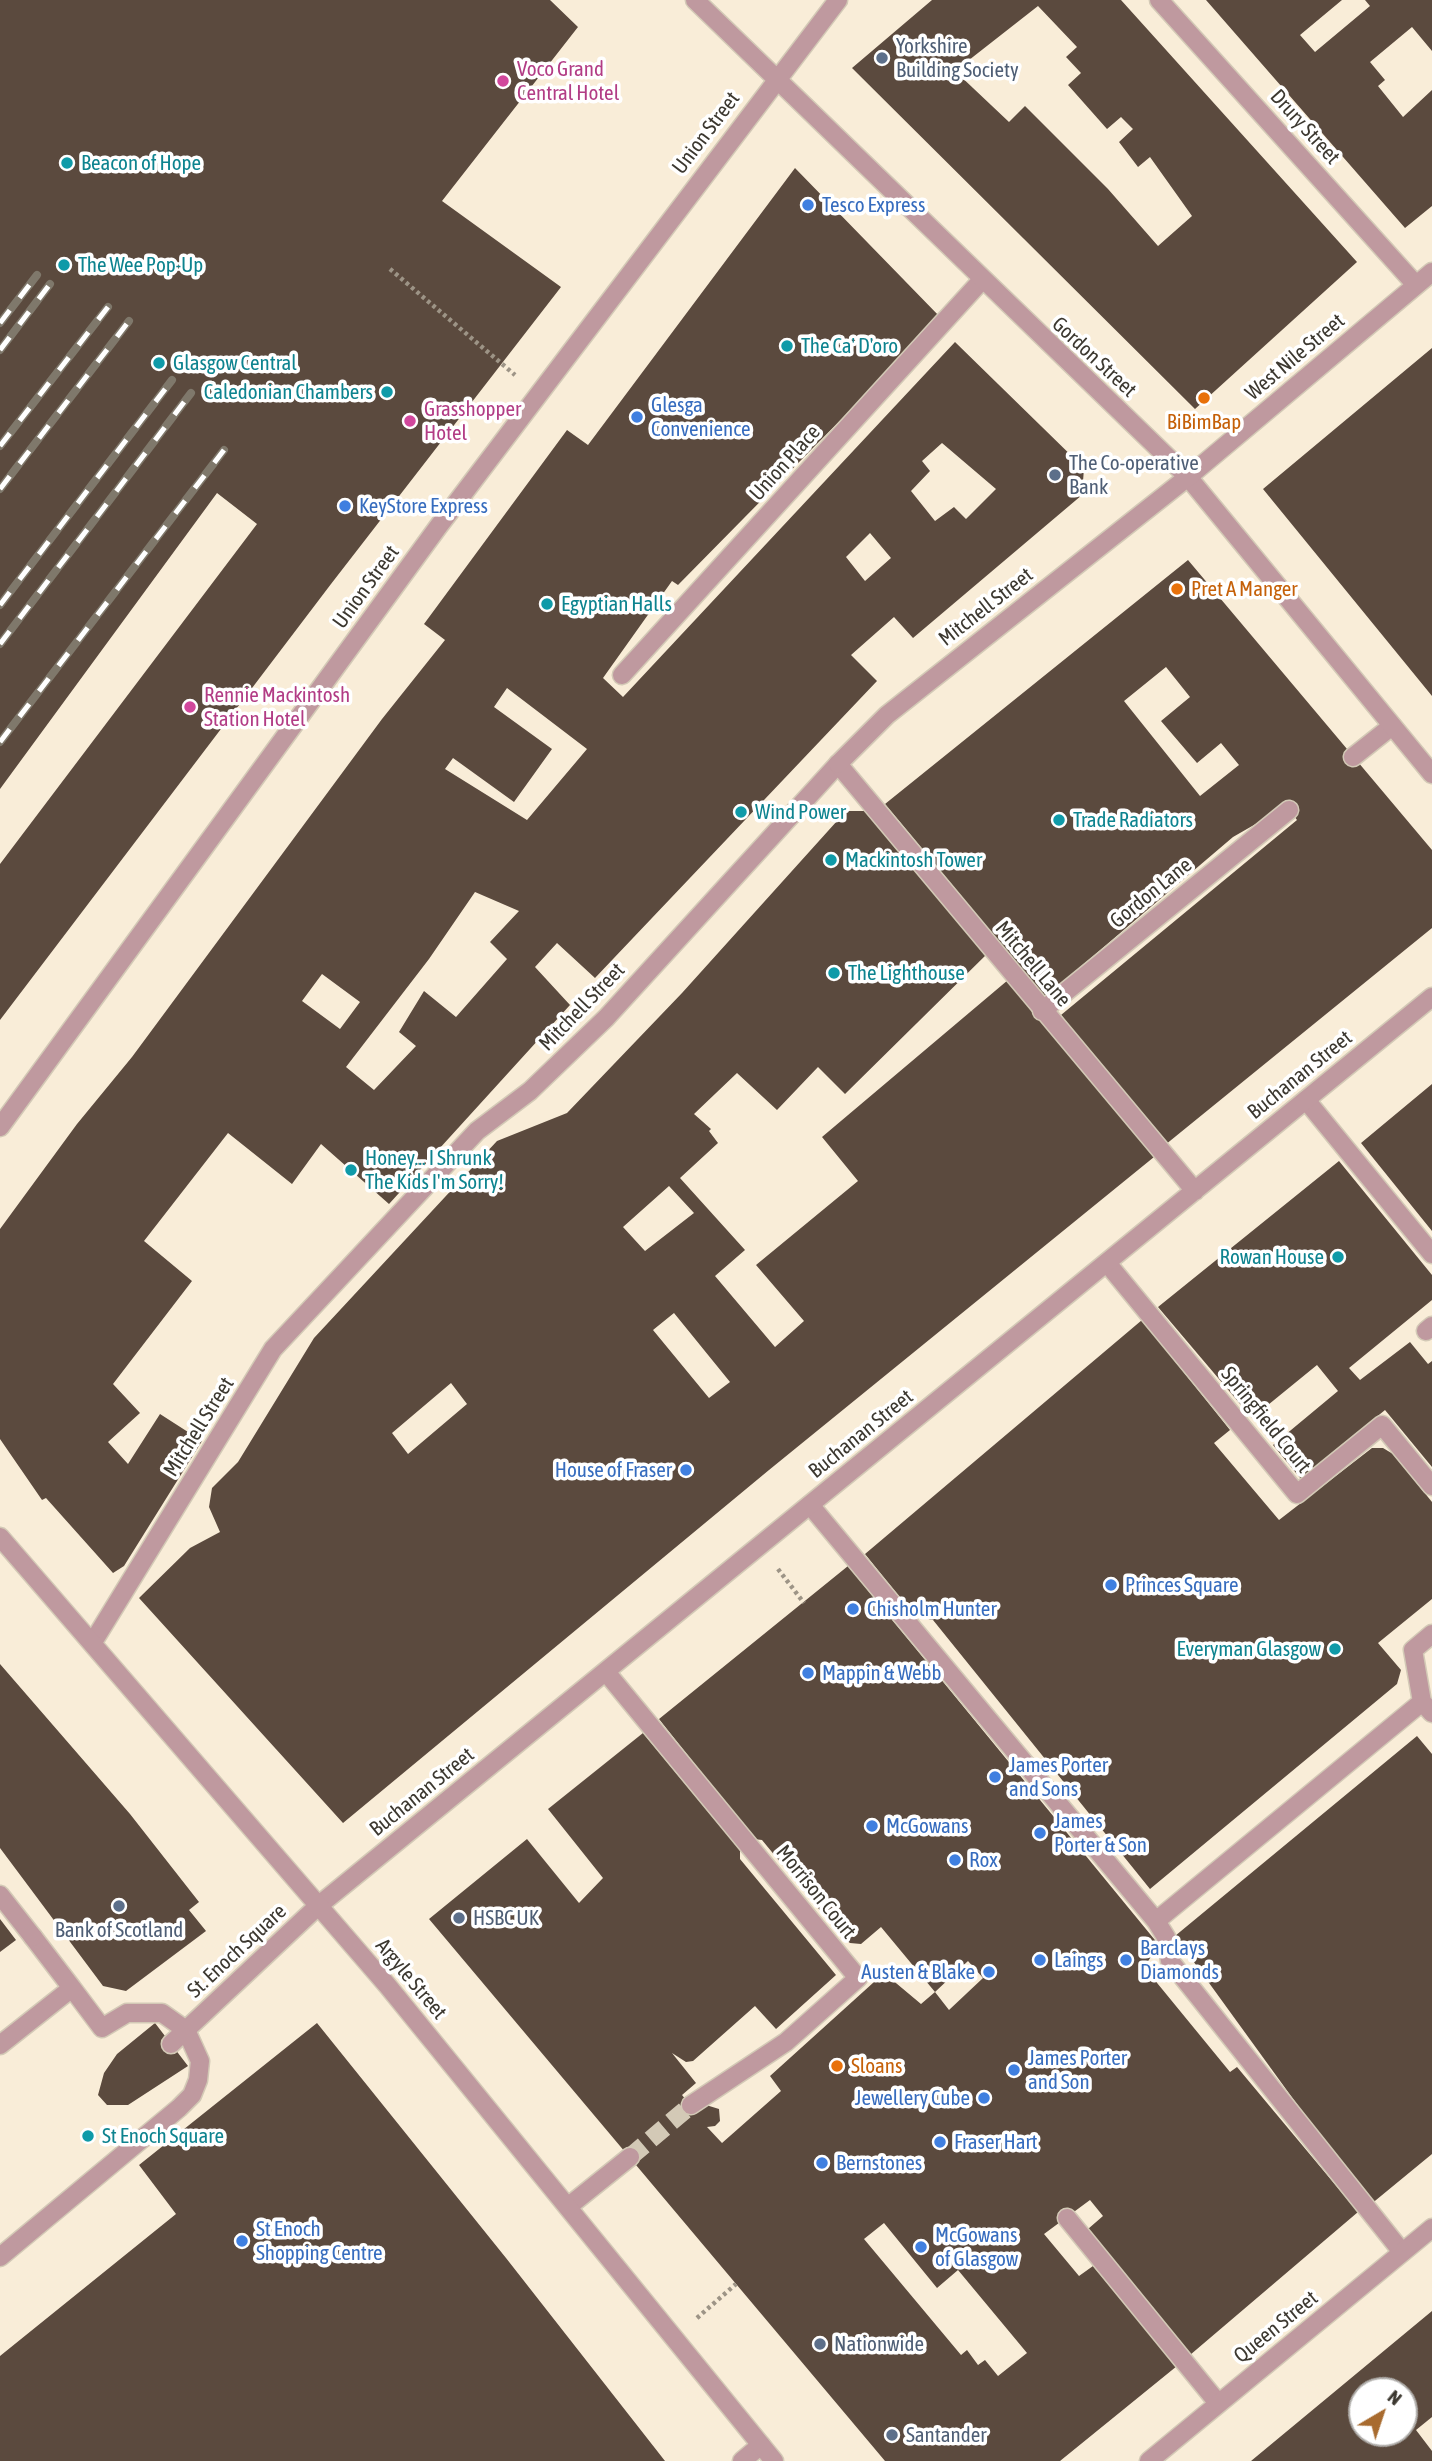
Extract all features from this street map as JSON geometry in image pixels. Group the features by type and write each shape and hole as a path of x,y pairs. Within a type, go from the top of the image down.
{"street":[{"name":"Gordon Street","path":"695,0 981,281 1188,477 1432,775"},
{"name":"Union Street","path":"0,1128 438,527 775,79 838,0"},
{"name":"Drury Street","path":"1159,0 1416,285"},
{"name":"West Nile Street","path":"1188,477 1432,272"},
{"name":"Union Place","path":"622,676 981,281"},
{"name":"Mitchell Street","path":"93,1642 273,1349 477,1131 530,1091 606,1018 838,764 887,715 1188,477"},
{"path":"1353,757 1392,726"},
{"name":"Mitchell Lane","path":"838,764 1195,1191"},
{"name":"Gordon Lane","path":"1042,1011 1289,810"},
{"name":"Buchanan Street","path":"318,1906 1432,997"},
{"path":"1306,1100 1432,1254"},
{"name":"Springfield Court","path":"1107,1263 1297,1494 1382,1425 1432,1486"},
{"path":"810,1505 1156,1920 1166,1937 1170,1961 1402,2252"},
{"name":"Argyle Street","path":"0,1536 318,1906 569,2206 774,2461"},
{"path":"1156,1920 1427,1708 1413,1650 1432,1634"},
{"name":"Morrison Court","path":"606,1672 858,1978 786,2042 691,2105"},
{"path":"0,1895 72,1988 0,2045"},
{"name":"St. Enoch Square","path":"171,2044 318,1906"},
{"name":"St. Enoch Square","path":"0,2257 192,2095 198,2080 200,2061 186,2030 162,2013 146,2011 127,2014 102,2028 72,1988"},
{"path":"569,2206 630,2157"},
{"path":"1067,2218 1218,2403"},
{"name":"Queen Street","path":"1149,2461 1432,2228"},
{"path":"742,2461 761,2445"}],"path":[{"path":"390,269 500,362"},
{"path":"760,1546 804,1603"},
{"path":"675,2337 736,2284"}],"building":[{"name":"Glasgow Central","path":"0,0 550,0 578,27 442,201 561,287 331,584 0,1020 0,864 257,524 217,493 0,789"},
{"path":"932,0 1121,0 1357,262 1195,409 852,68","holes":["1038,6 1077,47 1066,57 1081,73 1068,85 1107,129 1121,117 1133,129 1119,142 1138,167 1150,157 1192,216 1158,246 1108,189 1025,106 1009,122 955,71"]},
{"path":"1206,0 1342,0 1300,35 1315,52 1370,6 1365,0 1432,0 1432,51 1412,27 1370,62 1385,80 1378,86 1403,117 1432,90 1432,206 1405,228"},
{"path":"795,168 941,318 678,585 672,581 603,678 623,697 955,342 1084,468 1082,495 913,638 894,617 851,655 877,681 595,978 557,943 535,967 570,1005 389,1204 321,1144 292,1184 228,1133 144,1241 192,1281 113,1384 140,1413 108,1442 128,1464 160,1414 202,1441 124,1566 113,1573 46,1498 42,1500 0,1439 0,1229 77,1124 132,1057 382,719 445,640 424,624 567,430 588,445","holes":["942,443 996,489 966,519 954,507 935,521 911,491 930,471 922,461","870,533 891,558 865,581 846,557","507,688 587,749 527,820 445,769 453,758 514,802 552,749 494,707","475,892 519,911 490,942 507,959 456,1017 424,991 399,1032 416,1046 374,1090 346,1067 429,959","322,974 360,1002 340,1029 302,1001"]},
{"path":"1432,348 1432,696 1263,489"},
{"path":"1188,560 1432,850 1432,928 1165,1145 1061,1015 1297,820 1287,806 1233,837 1045,997 885,804","holes":["1166,667 1190,697 1161,721 1197,763 1221,743 1239,765 1200,796 1124,701"]},
{"path":"846,811 870,811 887,825 891,843 989,952 845,1094 818,1067 777,1110 737,1073 694,1114 711,1129 709,1131 718,1143 680,1178 745,1250 715,1276 775,1347 804,1321 756,1265 858,1181 822,1137 1008,980 1154,1157 769,1470 343,1823 139,1598 190,1548 220,1532 209,1507 212,1488 238,1462 314,1338 497,1141 567,1113 682,993","holes":["669,1186 694,1213 645,1251 623,1227","674,1313 730,1382 709,1398 653,1330","451,1383 467,1404 408,1454 392,1433"]},
{"path":"1432,1084 1432,1231 1361,1143"},
{"path":"1339,1161 1432,1275 1432,1300 1349,1368 1360,1380 1410,1342 1428,1364 1432,1361 1432,1467 1385,1410 1301,1479 1273,1445 1338,1391 1317,1365 1252,1418 1158,1307"},
{"name":"Princes Square","path":"1142,1320 1230,1430 1214,1443 1279,1520 1372,1448 1383,1448 1393,1454 1432,1502 1432,1599 1378,1643 1401,1670 1397,1684 1150,1889 933,1620 915,1616 865,1554"},
{"path":"848,1566 1159,1945 1144,1967 1230,2072 1237,2067 1358,2212 1190,2355 1088,2229 1103,2216 1090,2200 1044,2234 1079,2276 1093,2266 1177,2366 1060,2461 885,2461 429,1919 527,1839 579,1903 603,1878 548,1809 643,1733 740,1850 740,1859 836,1975 776,2029 755,2006 693,2061 686,2062 672,2053 696,2083 682,2095 696,2112 706,2105 719,2109 720,2121 715,2126 707,2127 722,2143 781,2091 770,2076 884,1973 921,2004 935,1992 881,1927 861,1944 850,1943 842,1937 762,1840 754,1839 659,1719","holes":["968,1961 983,1978 949,2010 935,1992","884,2223 937,2288 958,2270 1027,2353 998,2376 985,2360 978,2365 967,2350 961,2355 864,2239"]},
{"path":"0,1664 130,1814 199,1902 189,1910 206,1931 126,1991 103,1986 0,1848"},
{"path":"1417,1736 1432,1754 1432,2154 1370,2205 1175,1936"},
{"path":"0,1919 16,1940 0,1952"},
{"path":"155,2023 188,2066 128,2105 107,2105 98,2095 104,2073 117,2054"},
{"name":"St Enoch Shopping Centre","path":"317,2023 665,2461 0,2461 0,2356 176,2214 139,2165"},
{"path":"1432,2311 1432,2417 1418,2428 1418,2377 1352,2377"},
{"path":"1348,2381 1348,2447 1418,2447 1418,2433 1432,2451 1432,2461 1251,2461"}],"tunnel":[{"path":"630,2157 691,2105"}],"railway":[{"path":"0,323 37,275"},
{"path":"0,350 50,284"},
{"path":"0,446 108,307"},
{"path":"0,489 129,321"},
{"path":"0,605 172,380"},
{"path":"0,644 191,393"},
{"path":"0,742 224,450"}],"place":[{"name":"Yorkshire Building Society","path":"882,58"},
{"name":"Voco Grand Central Hotel","path":"503,81"},
{"name":"Beacon of Hope","path":"67,163"},
{"name":"Tesco Express","path":"808,205"},
{"name":"The Wee Pop-Up","path":"64,265"},
{"name":"The Ca' D'oro","path":"787,346"},
{"name":"Glasgow Central","path":"159,363"},
{"name":"Caledonian Chambers","path":"387,392"},
{"name":"BiBimBap","path":"1204,398"},
{"name":"Glesga Convenience","path":"637,417"},
{"name":"Grasshopper Hotel","path":"410,421"},
{"name":"The Co-operative Bank","path":"1055,475"},
{"name":"KeyStore Express","path":"345,506"},
{"name":"Pret A Manger","path":"1177,589"},
{"name":"Egyptian Halls","path":"547,604"},
{"name":"Rennie Mackintosh Station Hotel","path":"190,707"},
{"name":"Wind Power","path":"741,812"},
{"name":"Trade Radiators","path":"1059,820"},
{"name":"Mackintosh Tower","path":"831,860"},
{"name":"The Lighthouse","path":"834,973"},
{"name":"Honey... I Shrunk The Kids I'm Sorry!","path":"351,1170"},
{"name":"Rowan House","path":"1338,1257"},
{"name":"House of Fraser","path":"686,1470"},
{"name":"Princes Square","path":"1111,1585"},
{"name":"Chisholm Hunter","path":"853,1609"},
{"name":"Everyman Glasgow","path":"1335,1649"},
{"name":"Mappin & Webb","path":"808,1673"},
{"name":"James Porter and Sons","path":"995,1777"},
{"name":"McGowans","path":"872,1826"},
{"name":"James Porter & Son","path":"1040,1833"},
{"name":"Rox","path":"955,1860"},
{"name":"Bank of Scotland","path":"119,1906"},
{"name":"HSBC UK","path":"459,1918"},
{"name":"Laings","path":"1040,1960"},
{"name":"Barclays Diamonds","path":"1126,1960"},
{"name":"Austen & Blake","path":"989,1972"},
{"name":"Sloans","path":"837,2066"},
{"name":"James Porter and Son","path":"1014,2070"},
{"name":"Jewellery Cube","path":"984,2098"},
{"name":"St Enoch Square","path":"88,2136"},
{"name":"Fraser Hart","path":"940,2142"},
{"name":"Bernstones","path":"822,2163"},
{"name":"St Enoch Shopping Centre","path":"242,2241"},
{"name":"McGowans of Glasgow","path":"921,2247"},
{"name":"Nationwide","path":"820,2344"},
{"name":"Santander","path":"892,2435"}]}
